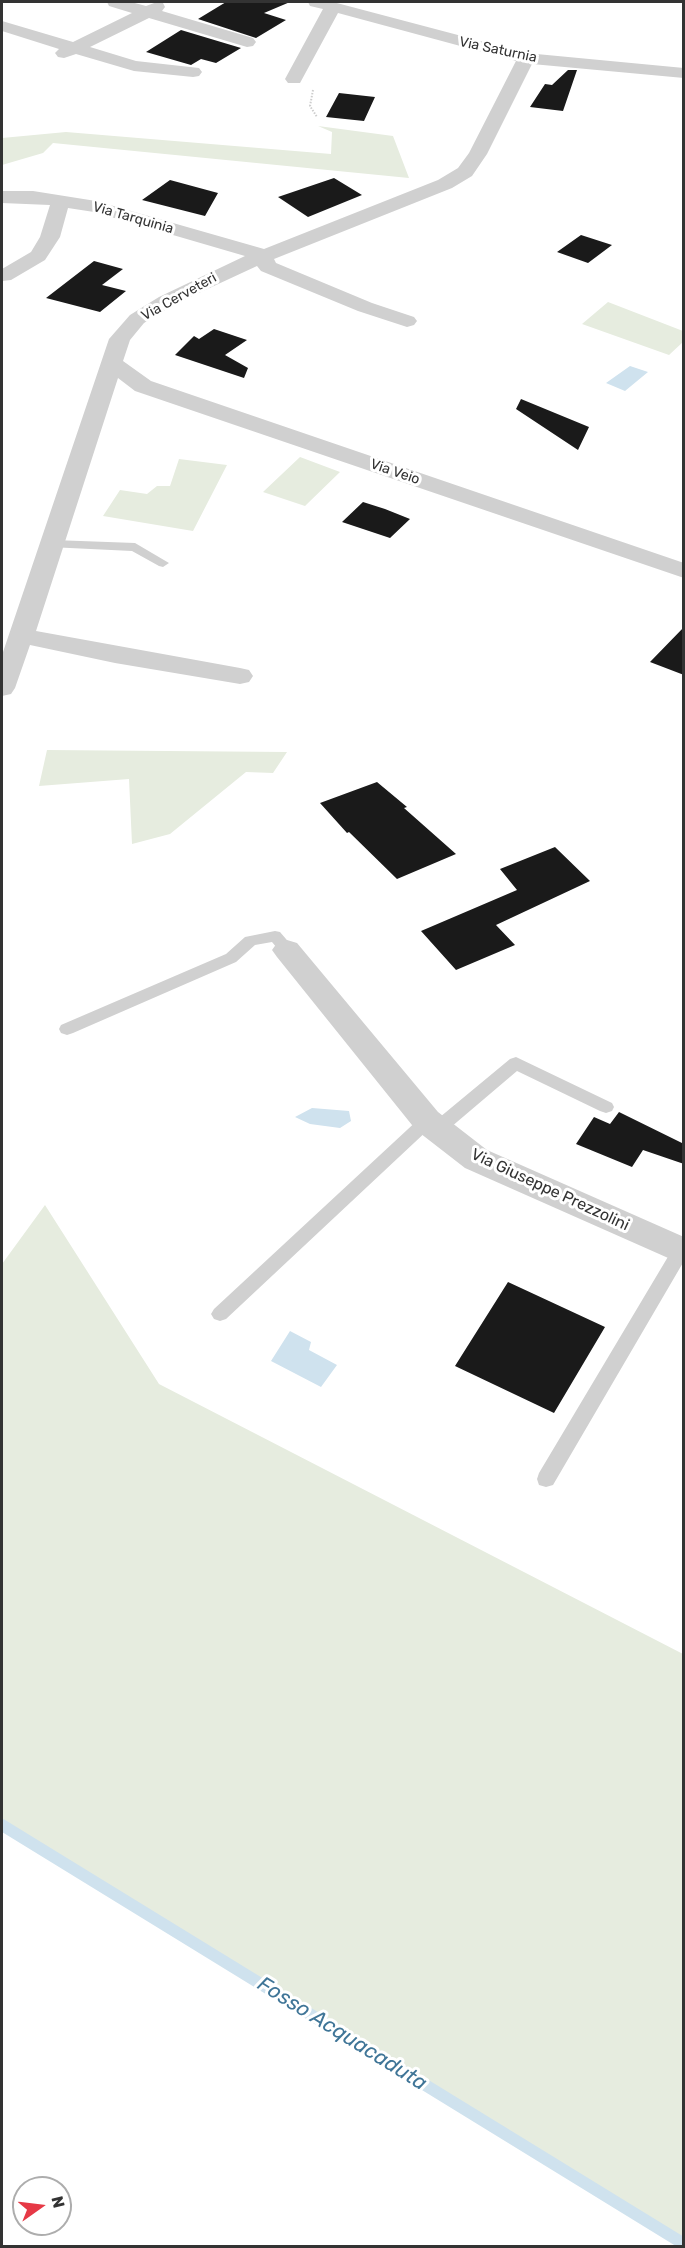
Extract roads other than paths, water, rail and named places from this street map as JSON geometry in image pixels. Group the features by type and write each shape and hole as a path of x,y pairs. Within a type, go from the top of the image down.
{"street":[{"path":"115,2 247,42"},
{"path":"66,52 168,2"},
{"path":"294,80 325,4"},
{"name":"Via Saturnia","path":"325,4 493,51 526,58 684,73"},
{"path":"2,26 66,52 145,69 193,72"},
{"name":"Via Cerveteri","path":"2,688 22,636 120,339 137,319 166,301 262,255 445,184 465,172 478,154 526,58"},
{"name":"Via Tarquinia","path":"2,197 33,197 96,207 262,255"},
{"path":"4,276 38,256 50,237 61,201"},
{"path":"262,255 268,267 407,321"},
{"name":"Via Veio","path":"111,362 143,386 684,572"},
{"path":"22,636 240,676"},
{"name":"Via Giuseppe Prezzolini","path":"287,950 433,1125 476,1158 682,1251"}],"lane":[{"path":"53,544 135,547 163,563"},
{"path":"67,1029 231,958 250,941 275,936 287,950"},
{"path":"220,1314 433,1125 516,1064 606,1107"},
{"path":"546,1479 682,1251"}],"water":[{"path":"630,366 648,372 625,391 606,383"},
{"path":"312,1108 349,1111 351,1121 340,1128 310,1124 295,1117"},
{"path":"290,1331 311,1342 309,1350 337,1365 321,1387 271,1361"}],"waterway":[{"name":"Fosso Acquacaduta","path":"2,1825 684,2244"}]}
